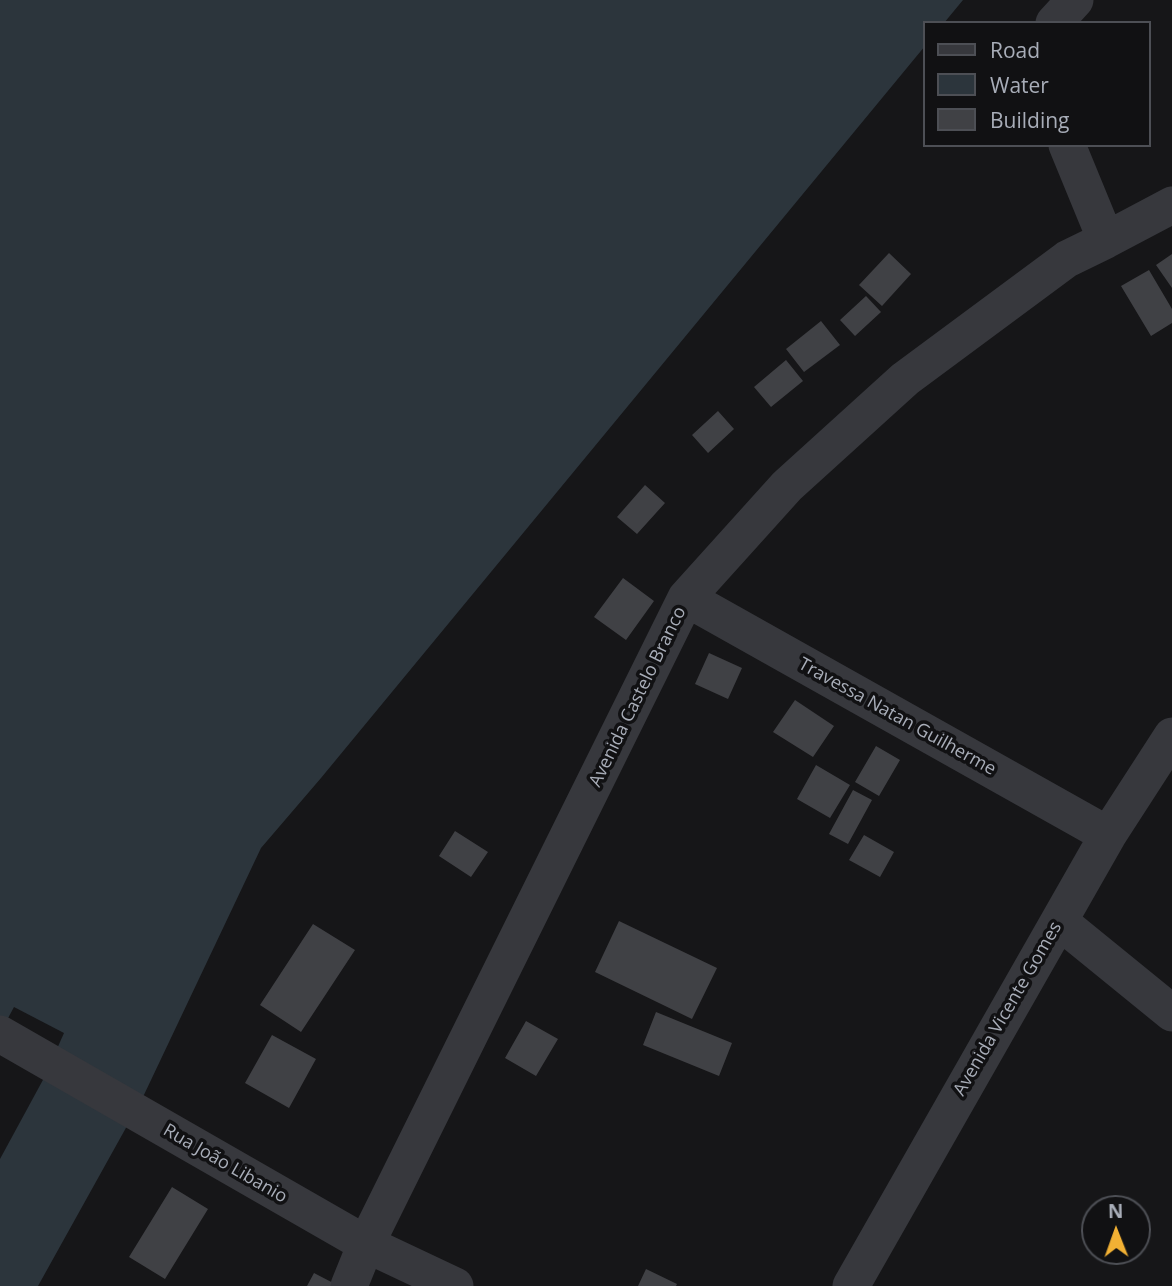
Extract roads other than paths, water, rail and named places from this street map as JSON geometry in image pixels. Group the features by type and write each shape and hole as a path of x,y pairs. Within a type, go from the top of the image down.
{"street":[{"path":"1056,21 1075,0"},
{"path":"1069,147 1107,240"},
{"name":"Avenida Castelo Branco","path":"349,1286 366,1244 686,598 787,486 905,379 1067,259 1172,205"},
{"name":"Travessa Natan Guilherme","path":"686,598 1108,835"},
{"name":"Avenida Vicente Gomes","path":"851,1286 1108,835 1172,736"},
{"path":"1059,921 1172,1013"},
{"name":"Rua João Libanio","path":"0,1034 366,1244 454,1286"}],"water":[{"path":"0,0 963,0 946,21 923,21 923,48 261,848 142,1099 38,1286 0,1286"}]}
